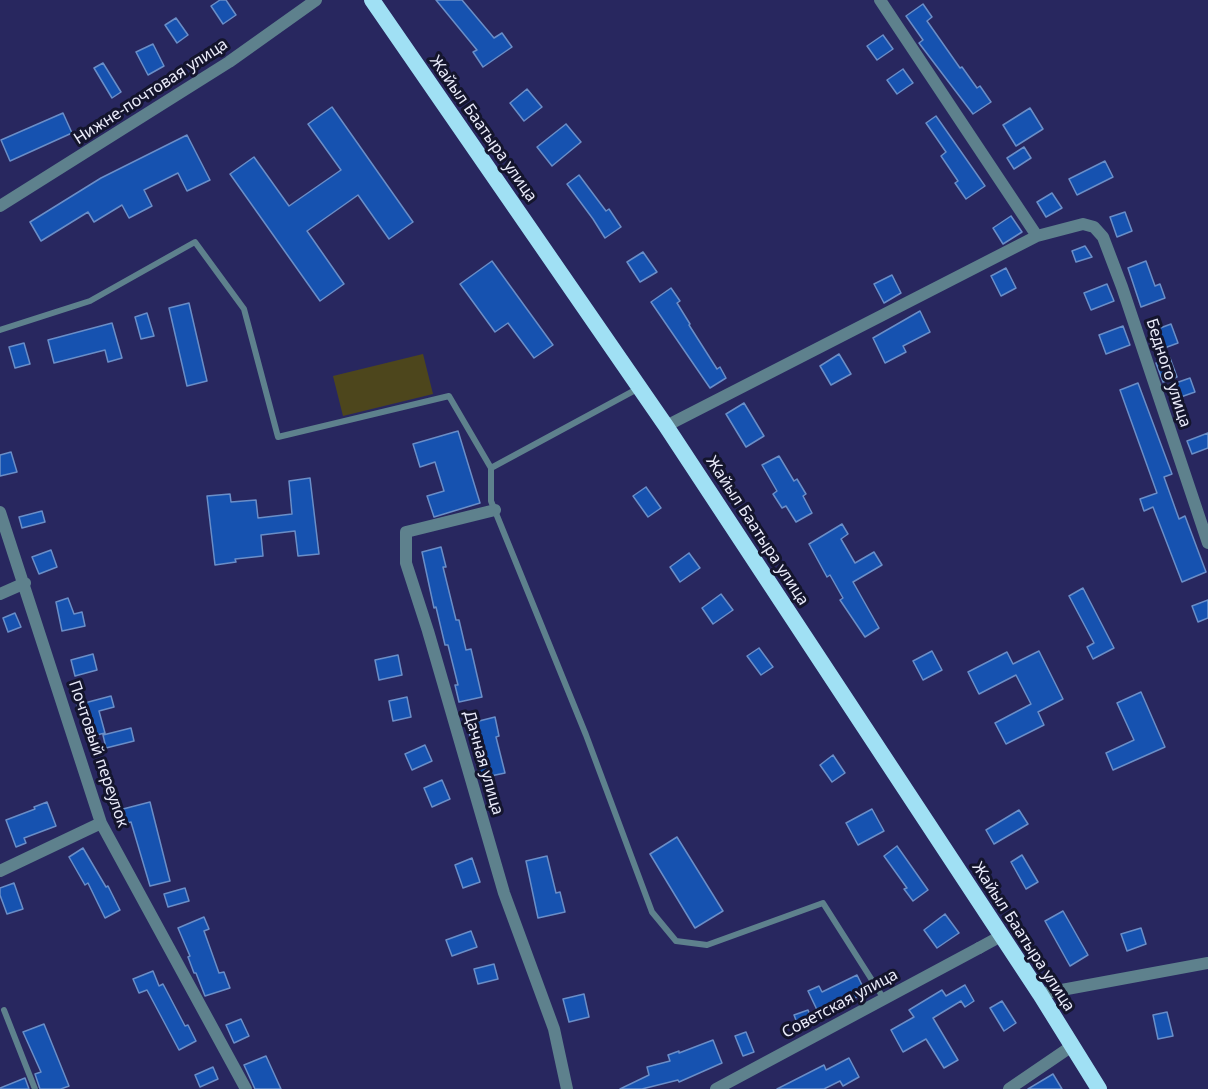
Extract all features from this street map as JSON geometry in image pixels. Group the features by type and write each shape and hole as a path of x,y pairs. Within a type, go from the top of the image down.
{"highway":[{"name":"Жайыл Баатыра улица","path":"372,0 666,426 1040,994 1099,1089"}],"street":[{"name":"Нижне-почтовая улица","path":"0,206 229,62 316,0"},
{"path":"666,426 1037,236 880,0"},
{"name":"Бедного улица","path":"1037,236 1083,224 1094,227 1103,237 1208,543"},
{"name":"Дачная улица","path":"495,510 406,532 406,563 504,893 554,1029 567,1089"},
{"name":"Почтовый переулок","path":"0,512 25,583 101,823 246,1089"},
{"path":"0,594 25,583"},
{"path":"0,871 101,823"},
{"name":"Советская улица","path":"716,1089 1001,936"},
{"path":"1040,994 1208,963"},
{"path":"1009,1089 1072,1046"}],"lane":[{"path":"0,330 90,301 195,242 244,309 278,436 449,396 491,468 491,501 586,735 652,912 675,941 707,945 823,903 884,999"},
{"path":"491,468 640,388"},
{"path":"4,1010 35,1089"}],"shaded area":[{"path":"423,354 433,394 343,416 333,376"}],"building":[{"path":"220,0 226,0 236,15 223,24 211,6"},
{"path":"436,0 462,0 494,38 502,33 512,47 483,67 473,52 477,50"},
{"path":"923,4 932,17 927,21 960,68 962,67 977,88 980,86 991,102 973,114 919,43 923,40 906,16"},
{"path":"176,18 188,35 177,43 165,25"},
{"path":"883,35 893,49 877,60 867,46"},
{"path":"153,44 164,66 148,75 136,52"},
{"path":"103,63 121,92 112,98 94,68"},
{"path":"903,69 913,83 897,94 887,80"},
{"path":"527,89 542,107 524,121 510,103"},
{"path":"332,107 413,222 389,239 358,195 307,231 344,284 320,301 230,174 254,157 289,206 341,170 308,124"},
{"path":"1030,108 1043,129 1016,146 1003,125"},
{"path":"63,113 72,133 10,161 1,140"},
{"path":"936,116 985,186 966,199 955,183 958,181 941,156 946,152 926,123"},
{"path":"566,124 581,142 552,166 537,147"},
{"path":"187,135 210,180 187,191 178,173 144,190 152,206 129,218 122,205 94,222 88,212 41,241 30,222 101,178"},
{"path":"1024,147 1031,158 1014,169 1007,158"},
{"path":"1105,161 1113,177 1077,195 1069,179"},
{"path":"579,175 606,211 609,209 621,227 605,238 567,184"},
{"path":"1052,193 1062,208 1046,217 1037,202"},
{"path":"1125,212 1132,231 1117,237 1110,217"},
{"path":"1011,216 1022,232 1003,244 993,228"},
{"path":"1085,246 1092,257 1076,262 1072,251"},
{"path":"643,252 657,272 640,282 627,262"},
{"path":"492,261 553,345 534,358 508,323 495,332 460,284"},
{"path":"1146,261 1155,286 1160,284 1165,298 1141,307 1128,268"},
{"path":"1006,268 1016,288 1001,296 991,276"},
{"path":"892,275 901,293 884,303 874,284"},
{"path":"1107,284 1114,301 1091,310 1084,293"},
{"path":"671,288 680,301 677,303 689,325 717,369 720,367 726,378 710,388 651,302"},
{"path":"189,303 207,381 187,386 169,308"},
{"path":"920,311 930,332 903,346 906,352 885,363 873,338"},
{"path":"147,313 154,336 141,339 135,317"},
{"path":"112,323 122,358 108,362 105,350 54,363 48,340"},
{"path":"1171,324 1178,343 1159,350 1152,331"},
{"path":"1123,326 1130,345 1106,354 1099,335"},
{"path":"24,343 30,364 15,368 9,347"},
{"path":"839,354 851,374 831,385 820,366"},
{"path":"1170,358 1177,377 1163,382 1156,363"},
{"path":"1190,378 1195,392 1175,399 1170,385"},
{"path":"1138,383 1172,474 1164,477 1179,519 1185,516 1206,572 1182,582 1153,507 1144,511 1140,499 1157,493 1120,390"},
{"path":"744,403 764,436 746,447 726,414"},
{"path":"458,431 480,503 434,517 427,496 444,491 435,462 420,467 413,444"},
{"path":"1208,433 1208,448 1192,454 1187,441"},
{"path":"11,452 17,472 0,476 0,455"},
{"path":"779,456 794,481 797,479 806,494 803,496 812,513 796,522 786,506 782,508 773,494 777,491 762,465"},
{"path":"310,478 319,554 298,556 295,531 261,535 263,556 235,559 236,562 215,565 207,496 230,494 231,502 256,500 258,518 292,514 289,481"},
{"path":"646,487 661,508 648,517 633,496"},
{"path":"42,511 45,522 22,528 19,517"},
{"path":"842,524 848,534 841,539 855,563 874,552 882,565 853,582 879,628 865,637 840,600 843,598 830,575 827,577 809,544"},
{"path":"441,547 446,567 443,567 456,620 459,620 466,650 471,649 482,697 459,702 455,685 458,685 448,645 445,645 436,607 434,608 422,552"},
{"path":"51,550 57,567 39,574 32,557"},
{"path":"689,553 700,568 680,582 670,567"},
{"path":"1083,588 1114,648 1093,659 1087,647 1094,643 1069,596"},
{"path":"721,594 733,610 713,624 702,608"},
{"path":"68,598 74,614 82,612 85,626 62,631 56,602"},
{"path":"1208,600 1208,618 1198,622 1192,606"},
{"path":"15,613 21,627 8,632 3,618"},
{"path":"759,648 773,667 761,675 747,656"},
{"path":"932,651 942,670 923,680 913,661"},
{"path":"1039,651 1063,699 1038,712 1044,725 1006,744 995,723 1031,704 1016,675 979,694 968,672 1007,652 1013,664"},
{"path":"93,654 97,670 75,676 71,660"},
{"path":"398,655 402,675 379,680 375,660"},
{"path":"1141,692 1165,747 1113,770 1106,753 1134,740 1117,703"},
{"path":"111,696 114,707 99,711 105,733 92,736 86,714 80,716 77,705"},
{"path":"407,697 411,717 393,721 389,701"},
{"path":"495,717 499,736 496,737 505,773 481,778 467,724"},
{"path":"131,728 134,741 106,748 103,735"},
{"path":"425,745 432,761 412,770 405,754"},
{"path":"833,755 845,773 832,782 820,765"},
{"path":"442,780 450,799 432,807 424,788"},
{"path":"47,802 56,826 24,838 26,843 16,847 6,820"},
{"path":"150,802 170,881 150,886 131,822 127,823 123,809"},
{"path":"872,809 884,831 858,845 846,823"},
{"path":"1019,810 1028,824 994,844 986,830"},
{"path":"677,837 723,911 695,928 650,854"},
{"path":"897,846 928,890 913,901 904,889 907,888 884,856"},
{"path":"83,848 106,887 108,886 120,910 105,918 88,883 85,885 69,857"},
{"path":"1022,855 1038,882 1026,889 1011,862"},
{"path":"547,856 556,893 560,892 565,912 538,918 526,861"},
{"path":"472,858 480,882 463,888 455,865"},
{"path":"14,883 23,909 7,914 0,895 0,888"},
{"path":"185,888 189,901 168,907 164,894"},
{"path":"1063,911 1088,955 1070,966 1045,921"},
{"path":"945,914 959,933 937,948 924,930"},
{"path":"204,917 209,929 204,931 219,973 224,972 230,988 205,996 178,928"},
{"path":"1141,928 1146,944 1127,951 1121,934"},
{"path":"471,931 477,947 452,956 446,940"},
{"path":"494,964 498,979 478,984 474,969"},
{"path":"153,971 159,986 163,984 185,1026 188,1025 196,1041 179,1050 147,990 139,993 133,979"},
{"path":"857,975 866,993 819,1014 808,991 819,986 822,992"},
{"path":"965,985 974,1001 965,1007 961,1001 933,1018 958,1060 944,1068 926,1039 903,1052 891,1030 914,1017 909,1010 942,990 946,996"},
{"path":"584,994 589,1017 569,1022 563,999"},
{"path":"1002,1001 1016,1023 1004,1031 990,1008"},
{"path":"808,1010 813,1023 799,1028 794,1015"},
{"path":"1167,1012 1173,1036 1158,1039 1153,1015"},
{"path":"241,1019 249,1036 234,1043 226,1025"},
{"path":"44,1024 69,1086 61,1089 40,1089 35,1074 41,1072 23,1032"},
{"path":"746,1032 754,1052 743,1056 735,1036"},
{"path":"713,1040 722,1063 679,1082 678,1080 642,1089 620,1089 649,1075 647,1067 670,1061 668,1055"},
{"path":"266,1056 281,1089 255,1089 244,1065"},
{"path":"849,1058 859,1077 843,1086 840,1081 824,1089 777,1089 824,1065 826,1070"},
{"path":"213,1067 218,1079 200,1087 195,1075"},
{"path":"1053,1074 1062,1089 1028,1089"},
{"path":"25,1078 29,1089 0,1089 0,1088"}]}
